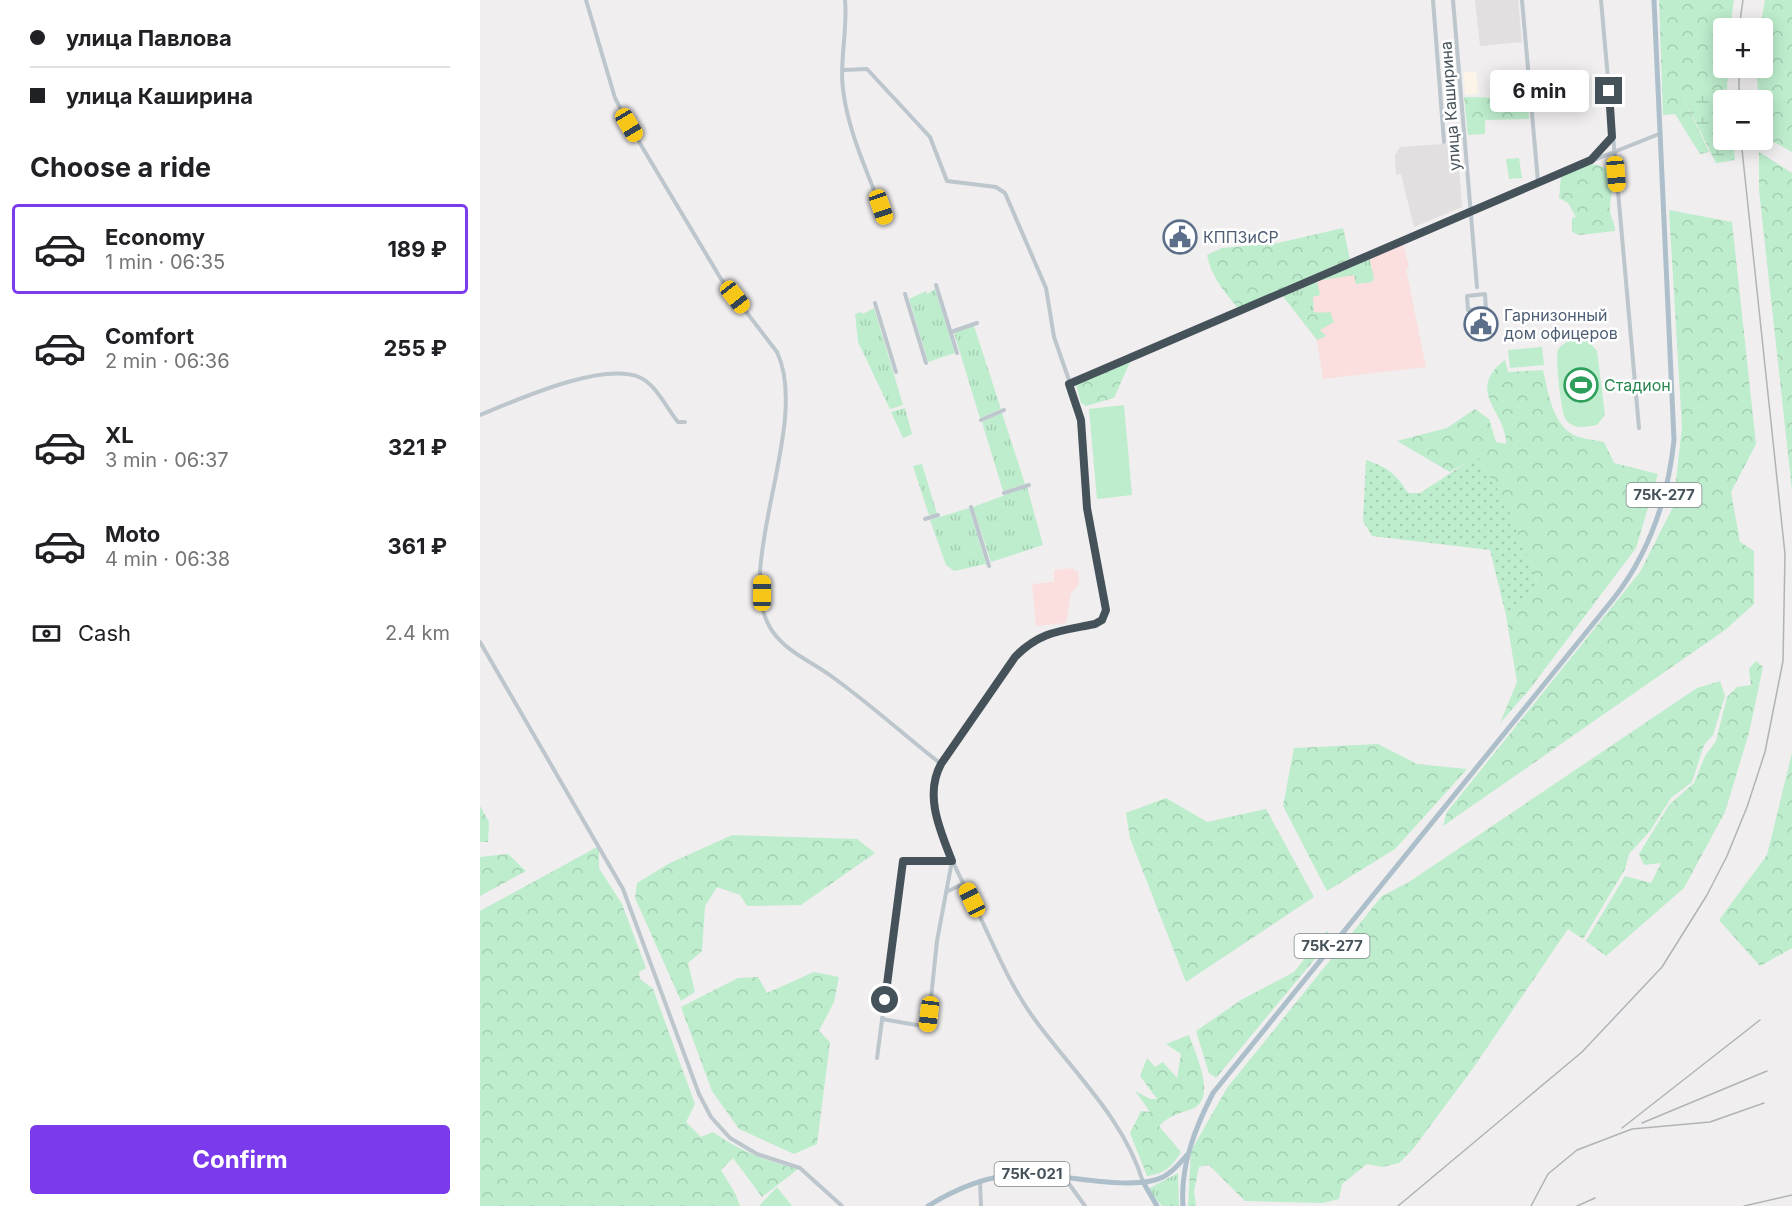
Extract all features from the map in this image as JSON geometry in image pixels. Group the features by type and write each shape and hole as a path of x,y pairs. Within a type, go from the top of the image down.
{"main road":[{"name":"75К-277","path":"1188,1154 1205,1108 1222,1081 1614,598 1632,575 1647,547 1661,504 1674,440 1654,0"},
{"name":"75К-021","path":"928,1206 980,1181 1025,1174 1143,1182 1168,1174 1188,1154"},
{"path":"1183,1206 1183,1174 1188,1154"},
{"path":"1143,1182 1157,1206"}],"street":[{"path":"586,0 615,99 629,125 721,279 777,352 783,365 786,383 780,458 762,563 762,597 767,623 786,646 831,676 941,764"},
{"path":"845,0 842,87 849,119 886,222"},
{"name":"улица Каширина","path":"1432,0 1444,142"},
{"name":"улица Каширина","path":"1453,0 1476,287"},
{"path":"1521,0 1538,182"},
{"path":"1601,0 1639,428"},
{"path":"844,70 867,69 924,129 935,147 947,181 996,187 1005,193 1046,288 1054,337 1081,420 1087,508 1106,610 1102,620 1095,624 1043,635 1029,643 1015,657 941,764 934,780 934,800 952,861 1032,1016 1112,1119 1135,1160 1143,1182"},
{"path":"1069,384 1469,210 1659,134"},
{"path":"1591,160 1612,137"},
{"path":"936,285 957,353"},
{"path":"905,294 926,363"},
{"path":"1485,294 1486,309 1468,310 1467,296 1485,294"},
{"path":"875,303 896,372"},
{"path":"951,332 976,323"},
{"path":"480,415 547,388 587,377 623,374 646,381 678,422 685,422"},
{"path":"981,420 1005,410"},
{"path":"1004,493 1029,485"},
{"path":"971,507 989,566"},
{"path":"925,519 938,515"},
{"path":"480,642 623,889 699,1094 711,1117 730,1138 757,1154 800,1168 842,1206"},
{"path":"877,1058 903,861 952,861"},
{"path":"882,1019 928,1027 945,892 952,861"},
{"path":"945,892 963,884"},
{"path":"1064,1177 1085,1206"},
{"path":"980,1181 981,1206"}],"shaded area":[{"path":"1475,0 1518,0 1522,42 1480,46"},
{"path":"1476,71 1478,94 1465,95 1464,72"},
{"path":"1457,143 1462,207 1414,227 1401,174 1396,175 1395,155 1400,147"},
{"path":"1403,242 1409,268 1406,269 1426,367 1323,379 1317,340 1282,295"},
{"path":"1073,568 1074,571 1078,571 1079,584 1071,593 1066,623 1036,626 1032,584 1054,582 1054,570"}],"green space":[{"path":"1659,0 1734,0 1731,18 1713,18 1713,78 1728,78 1727,89 1683,97 1709,152 1700,154 1675,114 1663,115"},
{"path":"1765,0 1792,0 1792,152 1773,142 1773,90 1758,90 1757,78 1773,78 1773,18 1762,18"},
{"path":"1526,84 1529,119 1485,120 1485,134 1468,135 1464,97 1507,98 1511,96 1511,85"},
{"path":"1713,92 1713,150 1734,150 1735,160 1716,163 1683,97"},
{"path":"1759,152 1792,173 1792,490 1759,190"},
{"path":"1519,158 1522,178 1509,179 1506,159"},
{"path":"1588,164 1598,165 1612,171 1610,212 1615,231 1579,235 1572,232 1572,218 1576,217 1568,203 1559,198 1561,177"},
{"path":"1669,210 1732,222 1756,444 1731,492 1740,542 1754,551 1754,604 1725,630 1443,826 1447,812 1640,572 1673,507 1682,427"},
{"path":"1343,228 1350,259 1238,308 1215,277 1207,255 1222,248 1278,243"},
{"path":"1369,257 1374,278 1372,282 1356,284 1354,275 1317,281 1320,295 1313,297 1314,314 1298,305 1287,292"},
{"path":"935,289 955,353 928,362 909,299"},
{"path":"1287,292 1309,311 1330,312 1334,322 1320,330 1326,336 1317,340 1282,295"},
{"path":"874,308 903,405 890,409 858,342 855,314 861,312 863,314"},
{"path":"974,326 1001,409 980,418 954,333"},
{"name":"Стадион","path":"1574,339 1588,341 1597,351 1605,415 1597,425 1576,427 1564,416 1557,355 1561,346"},
{"path":"1542,347 1544,365 1510,368 1508,350"},
{"path":"1131,360 1114,398 1086,406 1081,403 1076,384"},
{"path":"1505,360 1508,372 1543,370 1555,414 1565,429 1583,438 1604,442 1614,463 1658,474 1636,548 1529,690 1500,723 1517,682 1506,615 1538,583 1477,457 1450,472 1397,441 1447,428 1475,409 1489,419 1496,442 1506,444 1505,432 1490,402 1488,392 1488,382 1493,371"},
{"path":"1124,405 1132,495 1097,499 1089,409"},
{"path":"905,408 912,434 903,438 891,412"},
{"path":"1002,413 1025,484 1003,491 982,422"},
{"path":"1477,456 1505,501 1538,584 1506,615 1490,550 1372,536 1363,521 1366,460 1391,472 1408,493 1420,493"},
{"path":"922,464 937,514 929,515 913,466"},
{"path":"1027,487 1043,545 991,562 973,507"},
{"path":"969,508 986,564 954,571 946,565 930,520"},
{"path":"1756,661 1763,667 1749,733 1725,812 1684,888 1606,956 1586,941 1625,876 1651,883 1661,863 1644,865 1639,854 1669,805 1694,783 1705,756 1716,741 1727,697 1737,687 1751,685 1749,669"},
{"path":"1720,681 1725,696 1713,735 1704,745 1692,782 1671,798 1650,831 1629,854 1625,869 1583,939 1568,929 1471,1071 1413,1149 1399,1163 1382,1167 1367,1164 1342,1184 1339,1199 1323,1203 1245,1201 1209,1165 1199,1167 1194,1191 1196,1206 1188,1206 1191,1151 1227,1088 1382,896 1409,882 1697,688"},
{"path":"1378,744 1417,764 1467,769 1395,849 1327,891 1283,806 1294,748"},
{"path":"1792,753 1792,948 1760,966 1719,920 1767,855"},
{"path":"1166,798 1207,822 1266,809 1314,897 1186,982 1130,838 1126,813"},
{"path":"480,806 489,822 488,842 480,842"},
{"path":"732,835 857,839 875,853 801,905 747,906 740,895 717,887 705,906 702,951 688,963 695,992 681,1001 635,898 637,883 668,864"},
{"path":"599,846 599,868 622,904 646,968 639,972 640,979 653,989 695,1104 686,1122 701,1137 713,1132 754,1155 798,1169 762,1197 733,1158 721,1170 740,1206 480,1206 480,911"},
{"path":"508,854 526,871 480,896 480,857"},
{"path":"1327,931 1333,937 1216,1078 1209,1073 1196,1031 1241,1000 1294,972"},
{"path":"814,972 839,977 834,1002 819,1031 830,1042 817,1144 794,1154 739,1129 712,1091 681,1007 738,978 758,977 767,993"},
{"path":"1189,1035 1202,1075 1203,1096 1200,1104 1170,1117 1159,1126 1181,1152 1167,1169 1147,1176 1130,1133 1141,1111 1150,1112 1135,1091 1150,1099 1157,1099 1140,1076 1147,1058 1155,1067 1163,1062 1177,1078 1181,1054 1166,1044"},
{"path":"1178,1173 1179,1206 1162,1206 1151,1193 1150,1188"},
{"path":"777,1187 792,1206 759,1206"}],"railway":[{"path":"1740,18 1743,0"},
{"path":"1739,78 1739,90"},
{"path":"1398,1206 1582,1052 1662,967 1707,895 1727,856 1747,807 1765,752 1783,661 1785,554 1742,150"},
{"path":"1622,1128 1760,1020"},
{"path":"1642,1123 1767,1071"},
{"path":"1531,1206 1548,1174 1577,1150 1632,1129 1710,1122 1764,1103"},
{"path":"1744,1206 1792,1195"},
{"path":"1577,1206 1595,1198"}],"place":[{"name":"КППЗиСР","path":"1180,237"},
{"name":"Гарнизонный дом офицеров","path":"1481,324"},
{"name":"Стадион","path":"1581,385"}],"route":[{"path":"885,1000 903,861 952,861 939,824 934,800 934,780 941,764 1015,657 1029,643 1043,635 1095,624 1102,620 1106,610 1087,508 1081,420 1069,384 1441,222 1591,160 1612,137 1609,91"}]}
